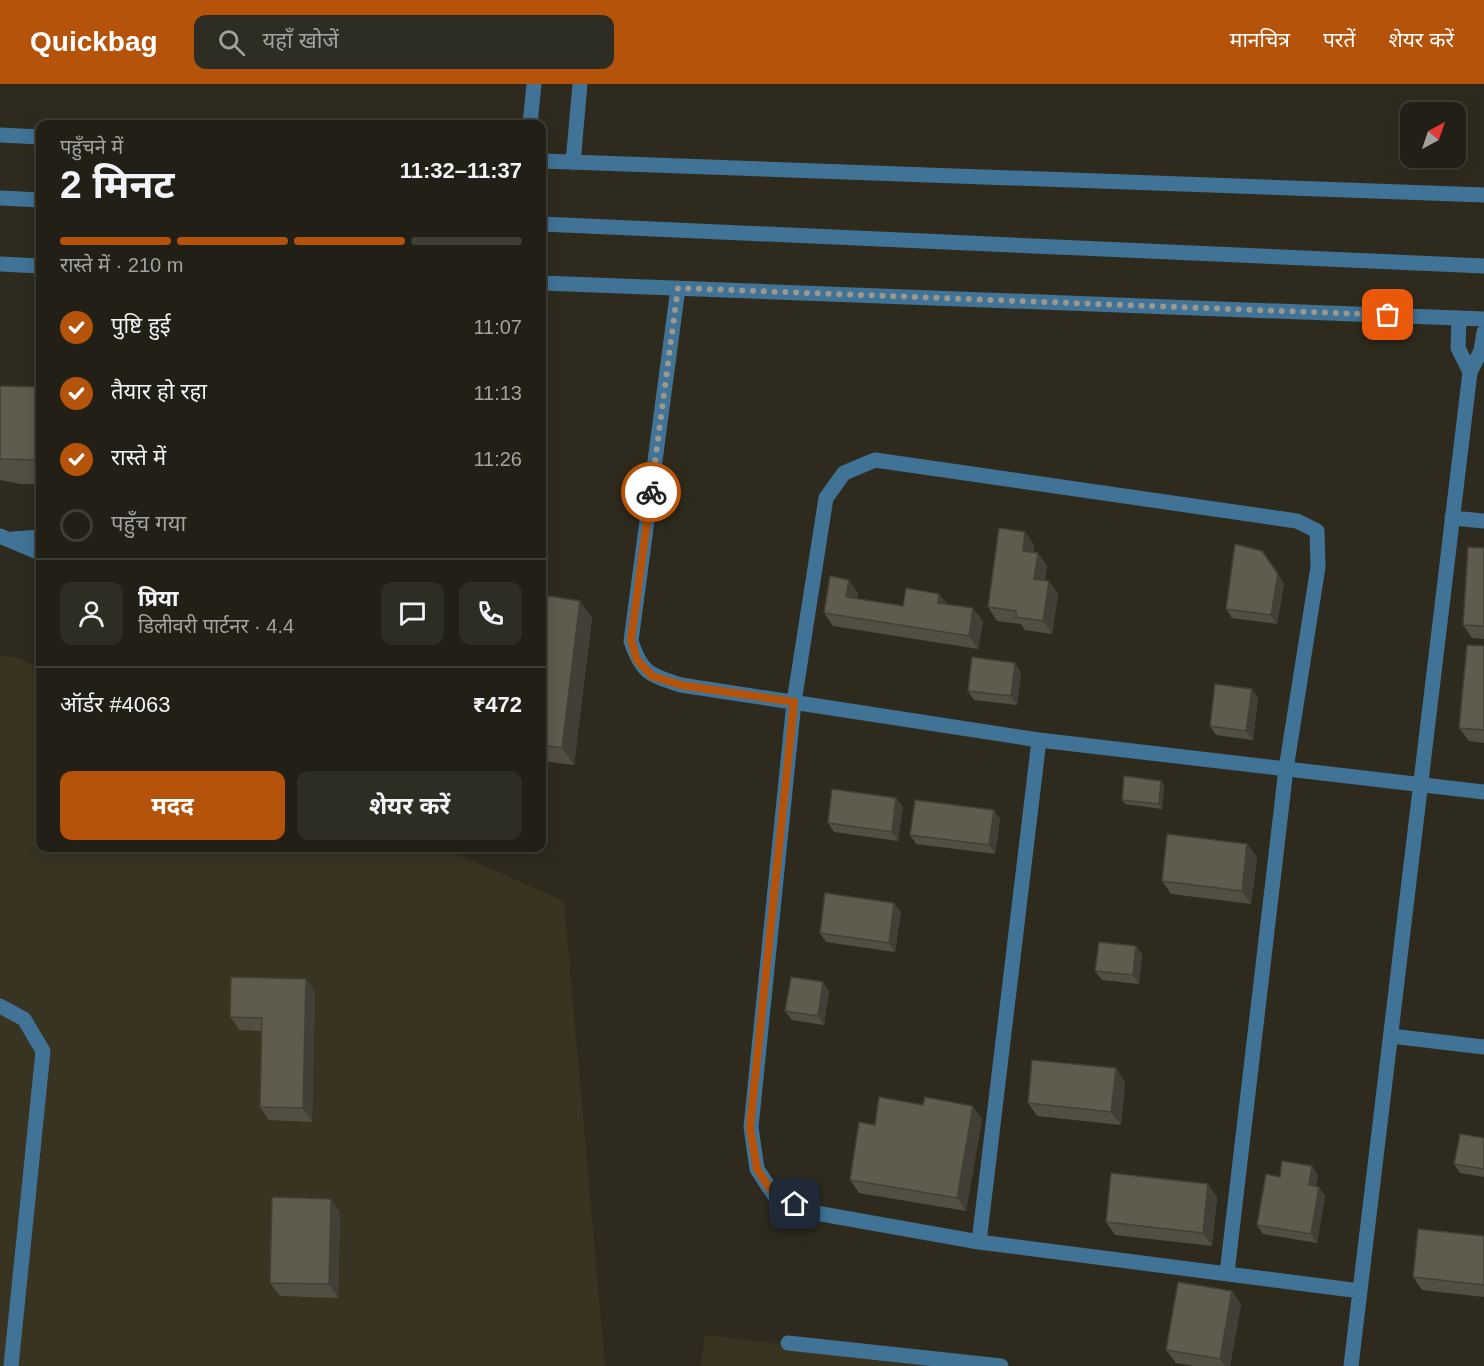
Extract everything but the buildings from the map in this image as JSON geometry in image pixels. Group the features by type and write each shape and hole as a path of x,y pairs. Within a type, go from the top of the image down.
{"street":[{"path":"530,120 534,84"},
{"path":"573,163 580,84"},
{"path":"0,135 36,137"},
{"path":"546,161 1484,195"},
{"path":"0,198 36,200"},
{"path":"546,224 1484,266"},
{"path":"0,264 36,266"},
{"path":"546,283 1484,319"},
{"path":"678,288 631,640 637,660 652,676 681,685 1039,740 1484,792"},
{"path":"1459,318 1458,348 1470,372"},
{"path":"1351,1366 1470,372 1481,351 1484,332"},
{"path":"1227,1274 1286,769 1318,567 1317,531 1297,521 875,460 844,473 826,498 794,702 750,1127 757,1169 774,1195 816,1213 979,1242 1227,1274 1360,1291"},
{"path":"1452,518 1484,521"},
{"path":"5,538 36,537"},
{"path":"5,538 36,551"},
{"path":"979,1242 1039,740"},
{"path":"0,1006 24,1019 43,1051 11,1366"},
{"path":"1390,1036 1484,1047"},
{"path":"788,1343 1001,1366"}],"shaded area":[{"path":"0,655 21,659 36,666 36,852 452,852 564,901 605,1366 0,1366"},
{"path":"705,1335 960,1366 701,1366"}],"way so far":[{"path":"651,492 678,288 1388,315"}],"route":[{"path":"651,492 631,640 637,660 652,676 681,685 794,702 750,1127 757,1169 774,1195 795,1204"}]}
